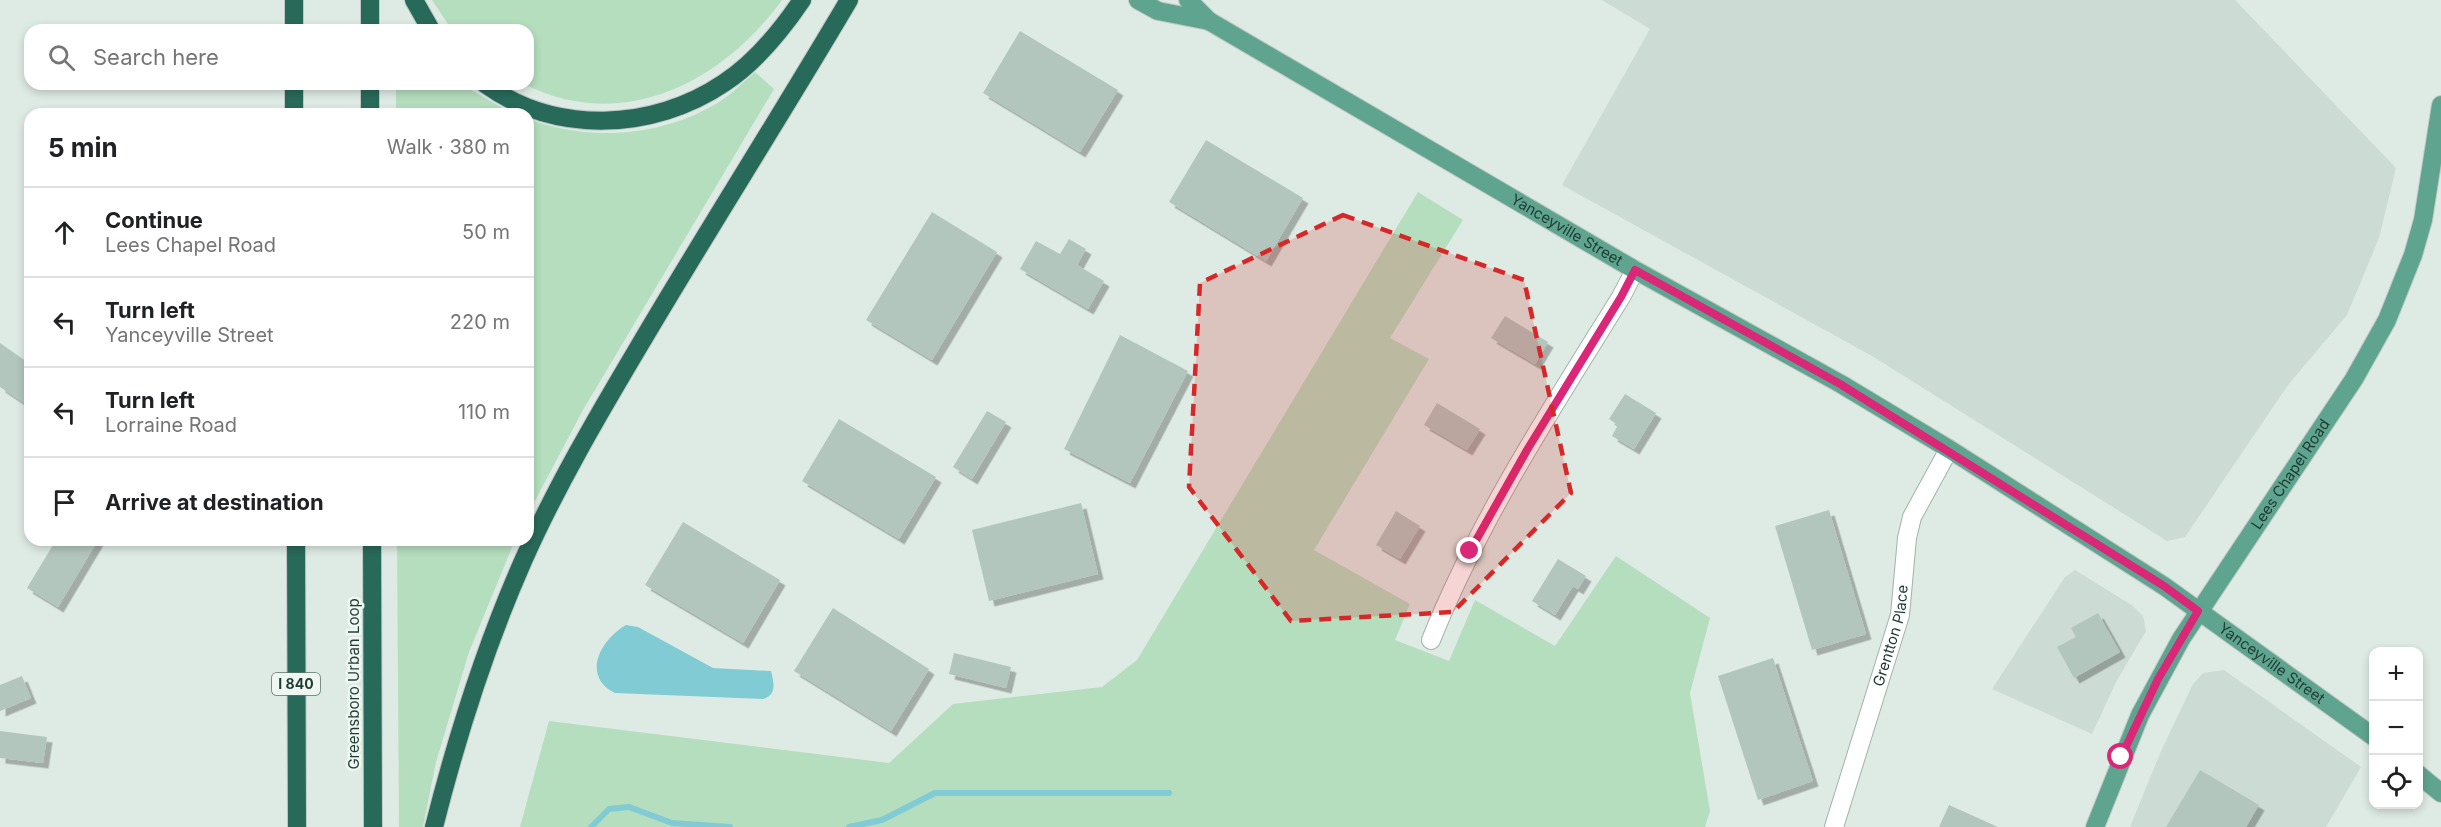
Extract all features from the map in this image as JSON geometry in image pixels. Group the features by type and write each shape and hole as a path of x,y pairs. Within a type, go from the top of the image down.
{"highway":[{"path":"294,0 294,24"},
{"path":"369,0 370,24"},
{"path":"414,0 428,24"},
{"path":"534,108 573,118 606,121 656,114 704,96 745,68 778,32 802,0"},
{"path":"534,539 550,504 608,399 720,208 772,130 849,0"},
{"path":"294,90 294,108"},
{"path":"370,90 370,108"},
{"path":"497,90 533,108"},
{"name":"I 840","path":"296,546 297,827"},
{"name":"Greensboro Urban Loop","path":"372,546 373,827"},
{"path":"434,827 478,673 504,606 531,546"}],"main road":[{"name":"Yanceyville Street","path":"1138,0 1158,11 1209,21"},
{"name":"Yanceyville Street","path":"1188,0 1209,21 1635,270 1840,384 1949,449 2164,586 2369,733"},
{"name":"Lees Chapel Road","path":"2095,827 2140,716 2198,611 2354,379 2387,320 2413,255 2423,220 2441,105"},
{"path":"2423,778 2441,793"}],"street":[{"path":"1431,640 1449,594 1493,508 1621,297 1635,270"},
{"name":"Grentton Place","path":"1834,827 1900,615 1907,538 1912,517 1949,449"}],"highlighted area":[{"path":"1343,215 1524,280 1571,493 1453,612 1291,621 1189,487 1200,283"}],"shaded area":[{"path":"1602,0 2235,0 2396,168 2379,238 2347,315 2288,385 2185,537 2167,541 1872,356 1562,185 1650,29"},
{"path":"2075,570 2133,606 2143,616 2146,631 2116,682 2092,734 1992,689 2065,577"},
{"path":"2224,670 2361,767 2326,827 2130,827 2161,751 2193,684 2203,673"}],"green space":[{"path":"432,0 782,0 758,29 730,55 700,76 667,92 633,101 597,104 561,98 534,88 534,24 448,24"},
{"path":"755,72 774,89 583,410 534,503 534,121 576,131 601,133 650,129 697,114 733,92"},
{"path":"396,90 471,90 503,108 396,108"},
{"path":"1418,192 1463,220 1390,338 1429,359 1314,550 1410,604 1395,640 1449,661 1475,600 1555,646 1616,556 1710,618 1690,693 1710,811 1705,827 520,827 549,721 889,763 953,704 1102,687 1137,660"},
{"path":"397,546 513,546 469,652 436,762 423,827 399,827"}],"water":[{"path":"626,625 638,627 713,668 771,671 773,684 771,695 763,699 615,693 605,686 599,677 598,658 609,640"}],"building":[{"path":"1020,31 1118,90 1080,152 983,93"},
{"path":"1206,140 1303,198 1266,261 1169,202"},
{"path":"932,212 997,252 932,360 866,320"},
{"path":"1069,239 1086,249 1077,265 1104,281 1088,309 1020,269 1036,241 1060,254"},
{"path":"1505,316 1548,342 1535,364 1491,338"},
{"path":"1120,335 1188,371 1130,483 1064,449"},
{"path":"0,343 24,360 24,403 0,387"},
{"path":"1625,394 1656,413 1634,449 1612,436 1618,425 1609,419"},
{"path":"1437,403 1480,429 1467,450 1424,425"},
{"path":"987,411 1006,422 972,479 953,467"},
{"path":"839,419 936,477 899,539 802,481"},
{"path":"1081,503 1098,574 989,601 972,530"},
{"path":"1829,510 1866,634 1812,650 1775,526"},
{"path":"1396,511 1420,526 1400,559 1376,545"},
{"path":"683,522 780,580 743,643 645,585"},
{"path":"52,546 94,546 58,607 27,588"},
{"path":"1558,559 1586,576 1578,589 1573,586 1555,615 1532,601"},
{"path":"833,608 929,669 891,731 794,671"},
{"path":"2098,613 2120,652 2074,678 2057,647 2076,637 2071,628"},
{"path":"954,653 1011,667 1006,688 949,674"},
{"path":"1773,658 1813,781 1758,800 1718,676"},
{"path":"22,676 31,698 0,711 0,685"},
{"path":"0,731 47,737 43,763 0,758"},
{"path":"2200,770 2259,805 2246,827 2166,827"},
{"path":"1949,805 1998,827 1939,827"}],"waterway":[{"path":"849,827 882,820 935,793 1169,793"},
{"path":"591,827 609,809 629,807 672,823 730,827"}],"route":[{"path":"1470,551 1527,450 1621,297 1635,270 1840,384 1949,449 2164,586 2198,611 2158,679 2121,757"}]}
